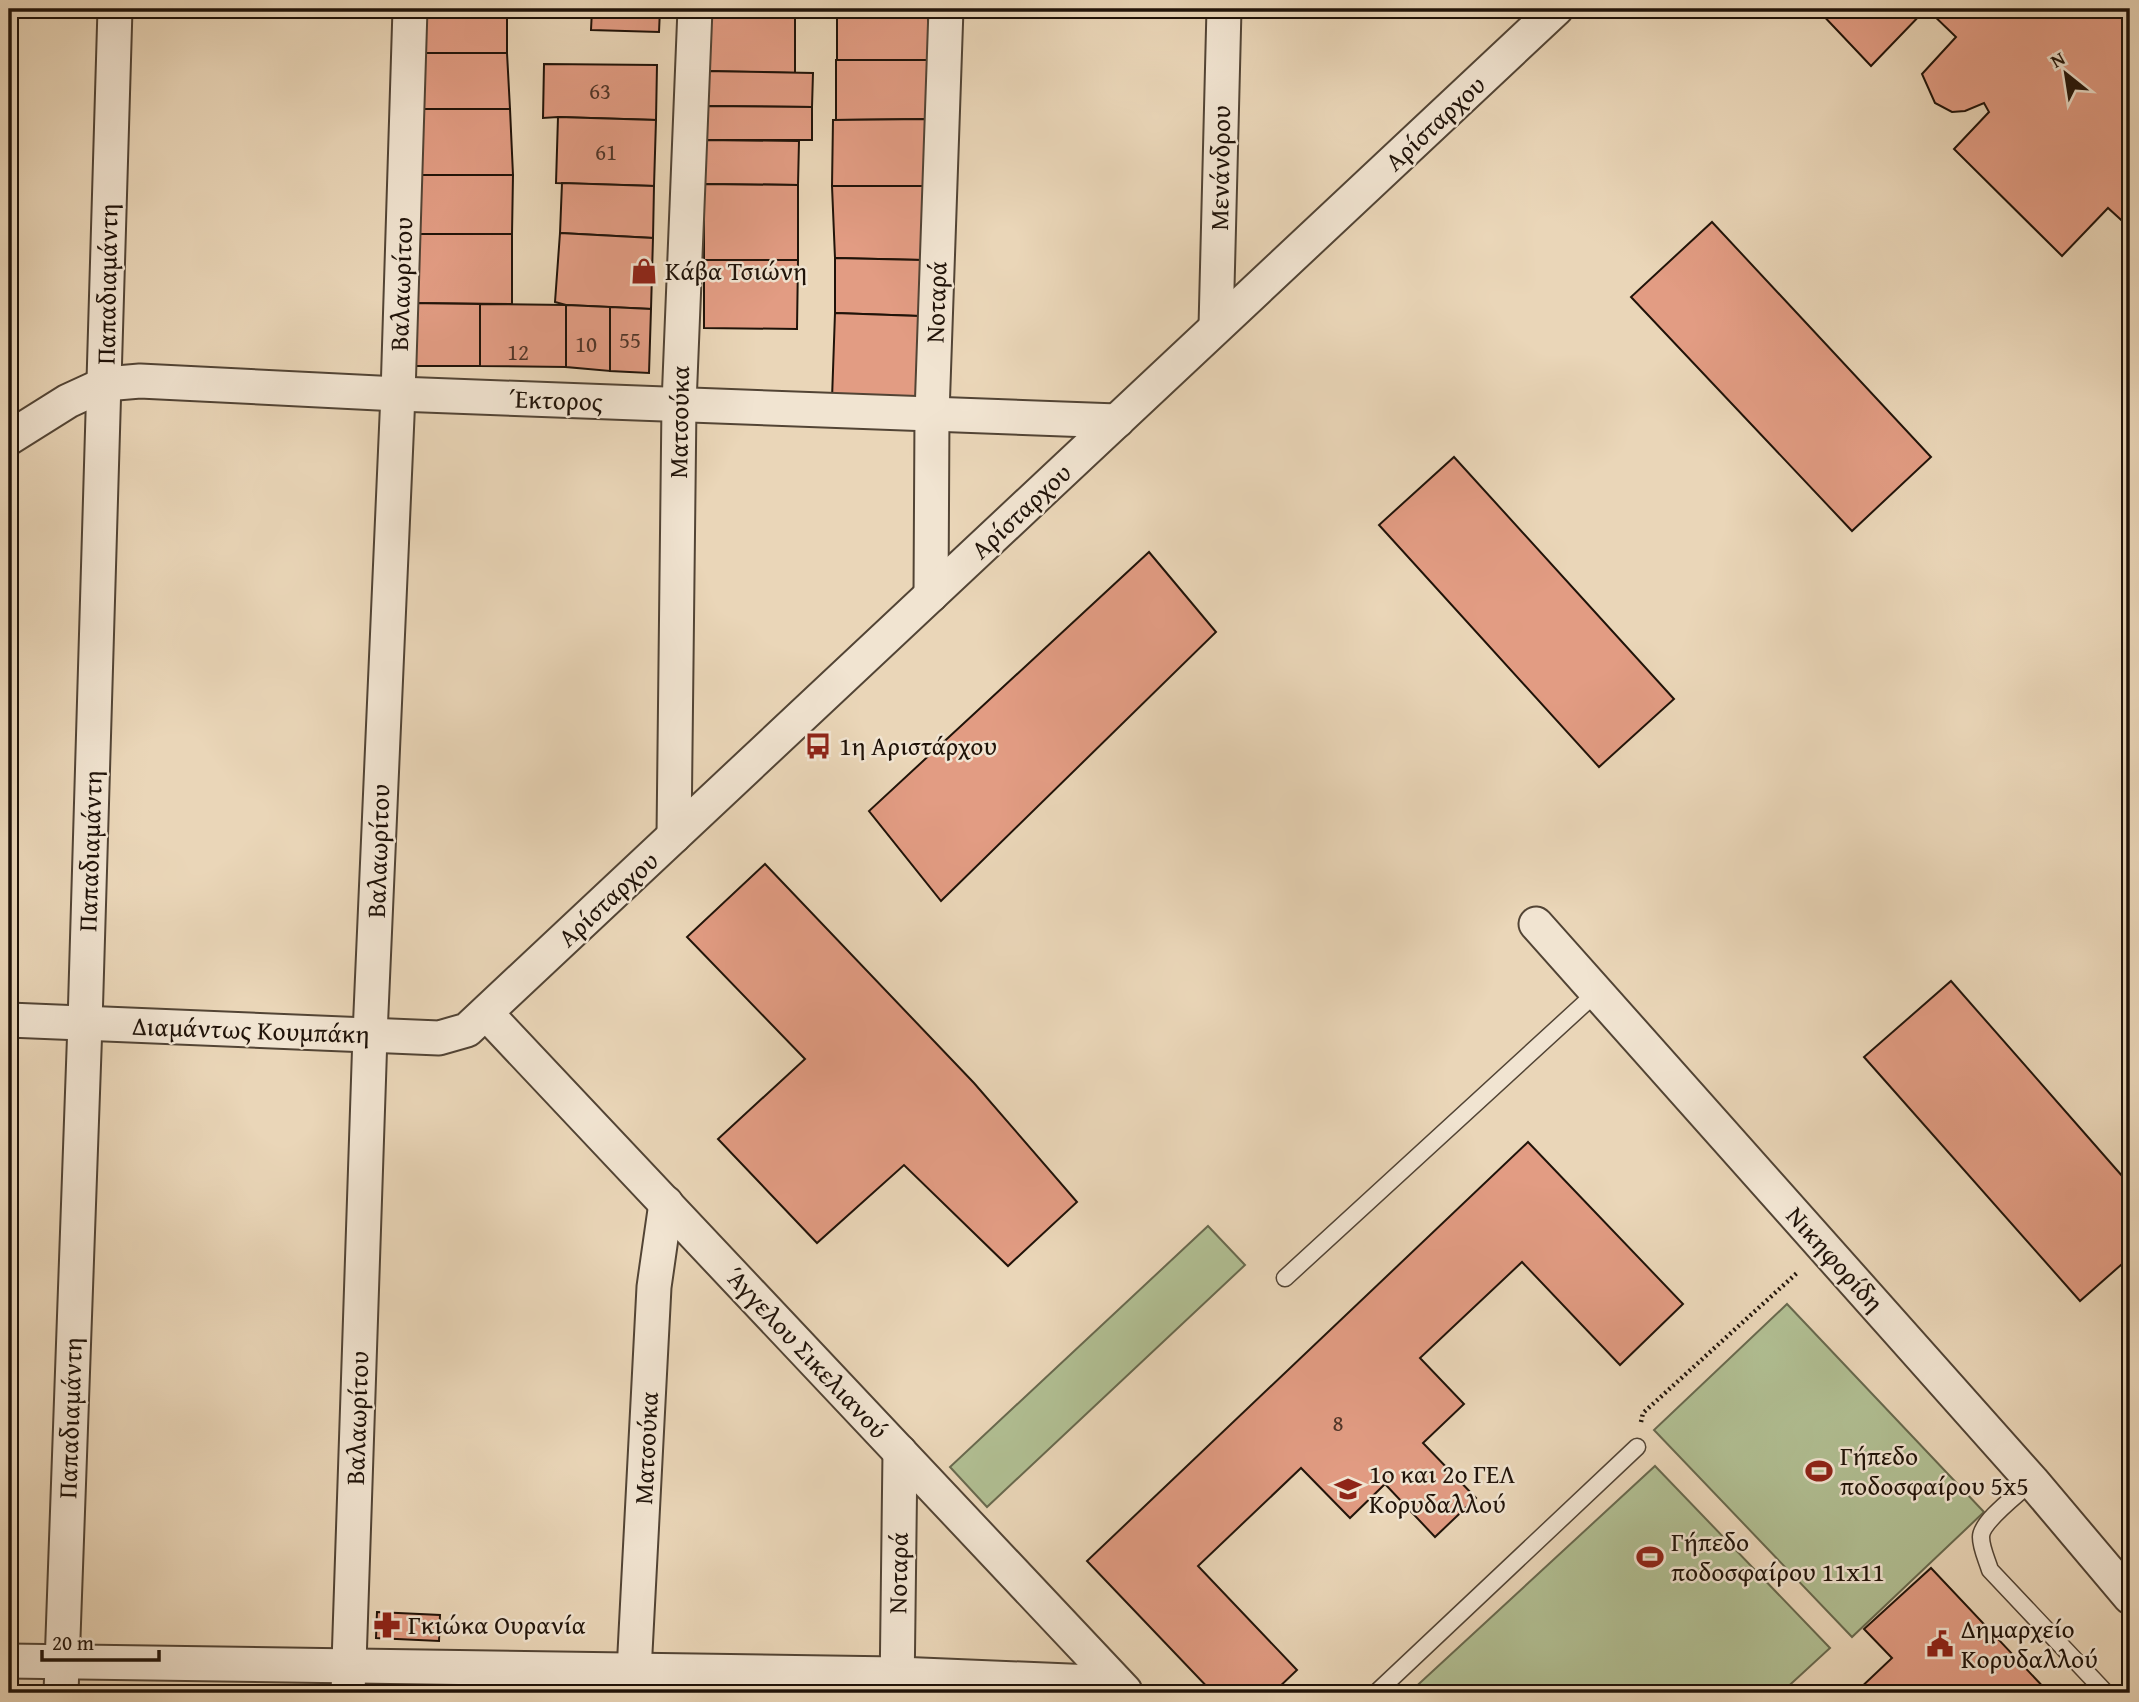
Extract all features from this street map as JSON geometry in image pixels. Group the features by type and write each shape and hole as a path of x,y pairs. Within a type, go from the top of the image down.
{"street":[{"name":"Παπαδιαμάντη","path":"61,1677 85,1023 115,9"},
{"name":"Βαλαωρίτου","path":"349,1680 370,1035 398,394 410,9"},
{"name":"Ματσούκα","path":"674,836 679,404 695,9"},
{"name":"Νοταρά","path":"931,595 932,414 946,9"},
{"name":"Μενάνδρου","path":"1216,327 1224,9"},
{"name":"Αρίσταρχου","path":"486,1013 1556,9"},
{"name":"Έκτορος","path":"9,438 68,401 105,384 140,382 1117,421"},
{"name":"Νικηφορίδη","path":"1536,924 2032,1481 2130,1597"},
{"name":"Διαμάντως Κουμπάκη","path":"9,1020 439,1038 467,1030 486,1013"},
{"name":"Άγγελου Σικελιανού","path":"486,1013 1122,1688"},
{"name":"Ματσούκα","path":"633,1682 654,1287 666,1203"},
{"name":"Νοταρά","path":"897,1684 900,1452"},
{"path":"9,1661 61,1677 1122,1688"}],"lane":[{"path":"1285,1278 1597,992"},
{"path":"1376,1693 1637,1447"},
{"path":"2032,1481 1987,1523 1981,1535 1990,1570 2106,1693"}],"path":[{"path":"1637,1447 1643,1413 1825,1248"}],"green space":[{"path":"1208,1226 1245,1265 987,1507 950,1467"},
{"name":"Γήπεδο ποδοσφαίρου 5x5","path":"1787,1304 1984,1512 1852,1637 1654,1430"},
{"name":"Γήπεδο ποδοσφαίρου 11x11","path":"1655,1466 1830,1648 1781,1693 1409,1693"}],"building":[{"path":"420,9 507,9 507,53 420,53"},
{"path":"592,9 660,9 659,32 591,30"},
{"path":"705,9 795,11 795,73 703,71"},
{"path":"705,9 786,9 785,10"},
{"path":"786,9 845,9 845,12 837,13"},
{"path":"845,9 928,9 928,13 845,12"},
{"path":"1817,9 1926,9 1871,66"},
{"path":"1927,9 2130,9 2130,228 2108,208 2062,256 1954,149 1989,112 1984,103 1965,111 1952,112 1935,103 1922,74 1956,37"},
{"path":"837,13 928,13 928,60 837,60"},
{"path":"420,53 507,53 510,109 417,109"},
{"path":"836,60 928,60 927,119 836,120"},
{"path":"544,64 657,65 656,120 543,118"},
{"path":"703,71 813,73 812,107 704,106"},
{"path":"704,106 812,107 812,140 704,140"},
{"path":"417,109 510,109 513,175 415,175"},
{"path":"558,117 656,120 654,186 556,183"},
{"path":"927,119 927,186 832,186 833,120"},
{"path":"704,140 799,141 798,185 704,184"},
{"path":"415,175 513,175 512,234 408,234"},
{"path":"562,183 654,186 653,238 560,233"},
{"path":"704,184 798,185 798,260 704,260"},
{"path":"832,186 927,186 922,260 835,258"},
{"path":"1712,222 1931,457 1852,531 1631,297"},
{"path":"560,233 653,238 651,309 566,305 555,302"},
{"path":"408,234 512,234 512,304 408,303"},
{"path":"835,258 922,260 919,316 835,313"},
{"path":"704,260 798,260 797,329 704,328"},
{"path":"408,303 480,304 480,366 408,366"},
{"path":"480,304 566,305 566,367 480,366"},
{"path":"566,305 610,307 610,371 566,367"},
{"path":"610,307 651,309 649,373 610,371"},
{"path":"835,313 919,316 917,402 832,399"},
{"path":"1454,457 1674,699 1599,767 1379,525"},
{"path":"1149,552 1216,632 941,901 869,811"},
{"path":"765,864 974,1083 1077,1202 1008,1266 904,1165 817,1243 718,1139 805,1059 687,937"},
{"path":"1951,981 2130,1185 2130,1257 2080,1301 1864,1057"},
{"path":"1528,1142 1683,1304 1620,1365 1522,1262 1420,1358 1464,1404 1423,1443 1476,1498 1435,1537 1385,1484 1350,1518 1301,1468 1198,1566 1297,1670 1273,1693 1213,1693 1087,1561"},
{"name":"Δημαρχείο Κορυδαλλού","path":"1931,1568 2049,1693 1855,1693 1892,1658 1864,1629"},
{"path":"377,1612 440,1615 439,1641 376,1638"},
{"path":"9,1687 41,1687 41,1693 9,1693"}],"place":[{"name":"Κάβα Τσιώνη","path":"644,271"},
{"name":"1η Αριστάρχου","path":"818,746"},
{"name":"Γήπεδο ποδοσφαίρου 5x5","path":"1819,1471"},
{"name":"1o και 2ο ΓΕΛ Κορυδαλλού","path":"1348,1489"},
{"name":"Γήπεδο ποδοσφαίρου 11x11","path":"1650,1557"},
{"name":"Γκιώκα Ουρανία","path":"387,1625"},
{"name":"Δημαρχείο Κορυδαλλού","path":"1940,1644"}]}
